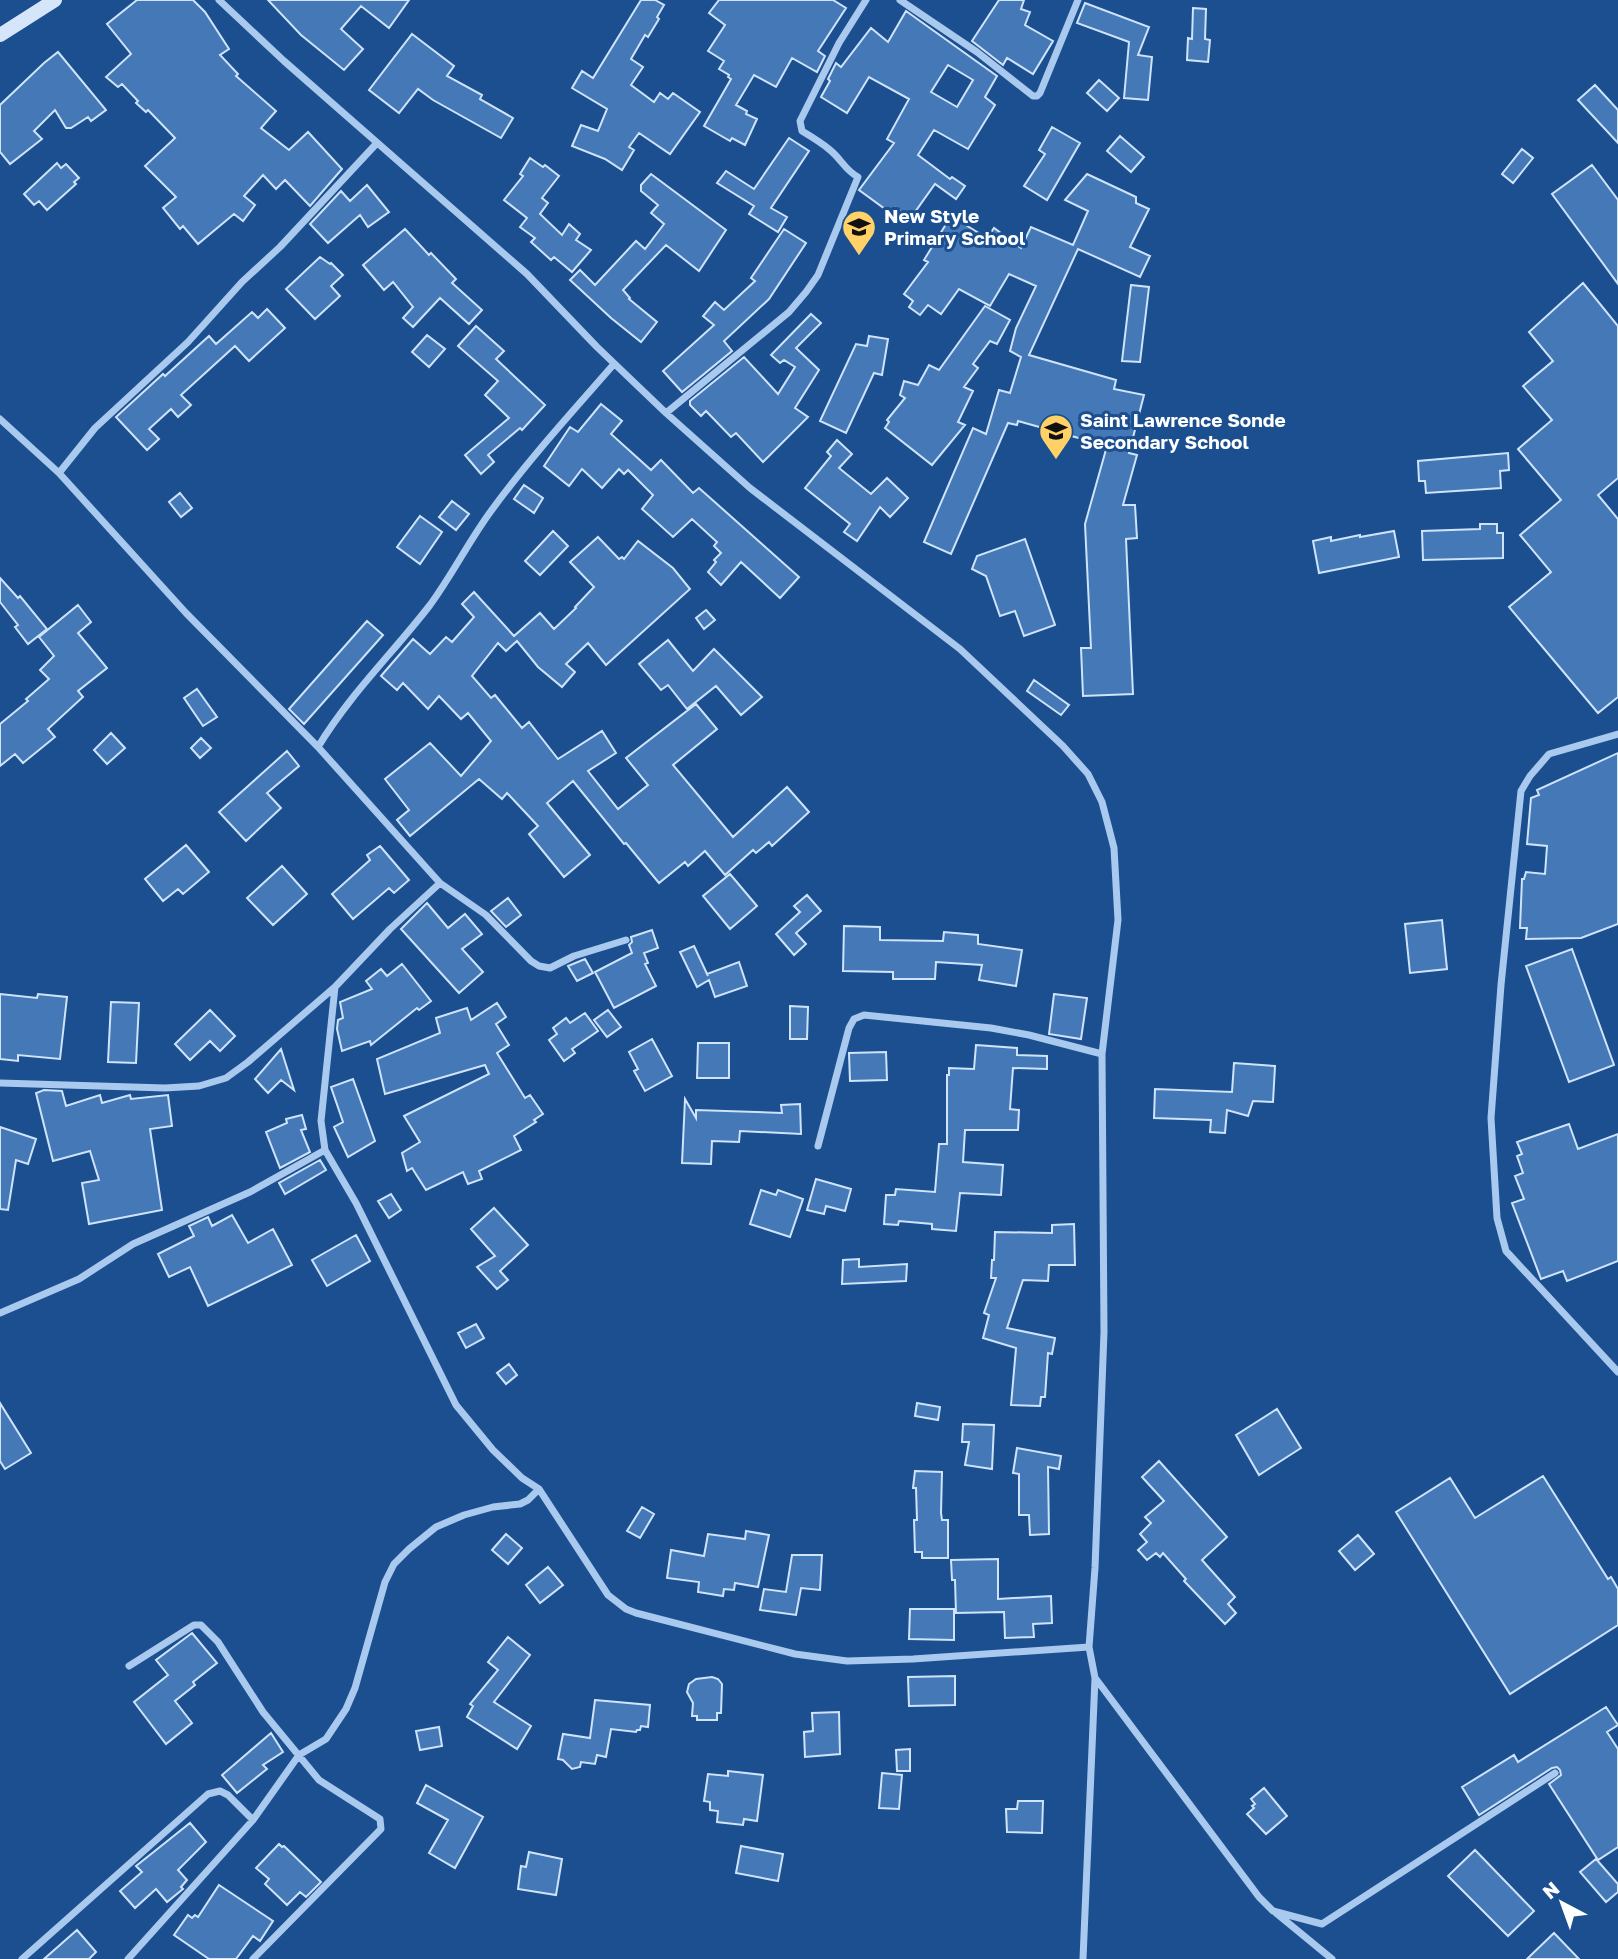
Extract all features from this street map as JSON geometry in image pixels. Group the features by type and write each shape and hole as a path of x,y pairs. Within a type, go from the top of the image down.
{"main road":[{"path":"0,35 55,0"}],"street":[{"path":"219,0 527,274 614,364 750,488 960,649 1063,746 1088,774 1102,802 1114,848 1118,920 1102,1054 1104,1332 1095,1567 1089,1647 1095,1678 1083,1959"},
{"path":"666,413 789,312 818,275 858,177 846,170 829,149 802,131 800,121 839,43 866,0"},
{"path":"901,0 935,22 1033,96 1037,96 1078,0"},
{"path":"59,473 94,428 188,342 242,282 279,247 377,143"},
{"path":"318,747 367,677 430,604 490,512 547,440 614,364"},
{"path":"0,419 59,473 186,612 318,747 440,883 486,915 539,966 550,968 574,956 626,940"},
{"path":"1618,734 1549,754 1521,791 1490,1118 1497,1218 1506,1251 1618,1372"},
{"path":"0,1083 165,1088 199,1086 226,1078 335,987 390,929 440,883"},
{"path":"335,987 321,1121 325,1150 356,1203 456,1405 493,1450 522,1478 540,1489 608,1595 636,1613 783,1652 847,1661 1089,1647"},
{"path":"818,1146 849,1028 854,1019 864,1015 991,1028 1102,1054"},
{"path":"0,1313 79,1279 133,1244 250,1192 325,1150"},
{"path":"128,1959 253,1820 299,1755 326,1739 355,1688 385,1582 394,1564 436,1527 473,1512 520,1504 540,1489"},
{"path":"129,1666 194,1625 201,1625 218,1642 263,1712 319,1780 376,1815 382,1823 381,1829 253,1959"},
{"path":"1095,1678 1259,1897 1332,1959"},
{"path":"1273,1911 1322,1924 1555,1773"},
{"path":"22,1959 208,1794 220,1791 228,1795 253,1820"}],"building":[{"path":"137,0 193,0 205,12 229,49 220,55 238,74 236,76 276,111 261,128 289,150 308,132 342,169 310,206 285,180 276,189 263,175 244,196 255,205 243,221 234,214 198,244 183,226 180,229 163,208 176,197 145,166 175,138 148,110 146,112 136,103 138,101 122,84 118,87 106,77 131,54 107,24"},
{"path":"268,0 409,0 389,28 361,6 341,29 363,49 344,70 301,35"},
{"path":"641,0 655,0 664,5 648,37 645,35 631,59 643,67 631,85 654,102 660,93 668,99 673,93 700,112 670,154 639,133 629,147 634,150 622,170 605,159 572,146 581,125 598,131 607,109 572,88 582,71 593,78"},
{"path":"719,0 833,0 846,8 818,51 825,56 817,72 792,58 776,87 754,75 736,105 757,119 745,145 732,138 730,141 704,126 731,79 719,69 724,61 708,51 725,25 709,13"},
{"path":"999,0 1024,0 1021,9 1030,12 1025,25 1053,41 1033,74 1007,58 1003,65 972,41"},
{"path":"1085,3 1149,27 1138,55 1152,57 1148,100 1124,98 1129,42 1077,23"},
{"path":"1193,8 1206,9 1205,39 1210,40 1208,62 1187,60 1188,38 1192,39"},
{"path":"906,11 997,76 985,97 995,105 968,149 934,130 918,155 950,179 952,177 965,186 956,199 935,184 910,219 896,208 892,214 859,190 894,143 887,139 909,99 869,77 847,113 821,97 836,63 841,67 871,28 888,42","holes":["948,65 973,80 957,107 931,92"]},
{"path":"412,34 454,66 447,76 482,95 480,99 513,118 501,138 418,89 399,113 369,90"},
{"path":"58,52 106,110 91,121 88,117 71,128 66,128 55,110 34,131 42,139 10,164 0,152 0,105"},
{"path":"1099,80 1119,98 1107,111 1087,93"},
{"path":"1595,85 1618,110 1618,143 1578,100"},
{"path":"1052,127 1080,143 1047,200 1024,186 1045,154 1039,150"},
{"path":"1120,136 1144,157 1131,172 1107,151"},
{"path":"789,138 809,151 771,208 787,217 778,232 749,214 754,206 717,183 726,171 754,189"},
{"path":"1522,149 1533,158 1513,183 1502,174"},
{"path":"530,158 559,176 542,198 548,203 540,214 562,235 569,224 580,234 576,240 591,250 572,272 554,257 551,260 531,242 535,238 520,227 527,218 504,200 523,176 520,174"},
{"path":"57,163 61,168 66,164 79,178 74,182 76,184 47,210 39,201 34,205 24,194"},
{"path":"1592,165 1618,200 1618,284 1552,194"},
{"path":"651,174 726,230 699,271 666,245 623,290 629,299 657,322 641,342 570,280 580,270 595,285 636,241 645,249 664,224 651,213 658,205 641,191 641,185"},
{"path":"1087,174 1136,197 1136,203 1149,209 1130,247 1150,256 1140,277 1078,249 1029,355 1116,380 1114,389 1144,395 1129,453 1137,455 1123,505 1135,505 1137,538 1126,539 1133,694 1083,696 1081,648 1091,648 1085,524 1107,446 1018,421 1017,425 1008,423 951,554 924,542 973,428 986,434 999,390 1010,393 1021,357 1010,351 1016,328 1036,286 1009,274 990,306 959,289 941,314 928,305 920,315 909,307 913,301 904,294 928,262 924,260 951,216 987,238 994,228 1021,248 1031,227 1073,245 1088,211 1065,200"},
{"path":"367,185 389,212 368,227 360,215 328,243 310,224 341,191 350,201"},
{"path":"405,229 456,279 452,283 482,310 469,324 440,298 413,327 403,318 413,307 393,282 384,290 363,265"},
{"path":"784,229 806,243 769,299 724,341 732,351 682,392 663,371 714,325 703,316 715,302 724,310 755,281 751,278"},
{"path":"320,257 343,275 331,286 340,296 315,319 286,289"},
{"path":"1583,283 1618,326 1618,478 1598,495 1618,519 1618,697 1598,713 1509,607 1551,572 1520,535 1561,500 1518,449 1552,420 1523,386 1553,361 1529,332"},
{"path":"1131,285 1149,287 1140,362 1122,361"},
{"path":"985,306 1010,320 997,344 990,341 973,364 978,368 964,387 973,391 958,422 965,425 932,465 885,428 889,422 887,420 905,398 900,395 904,381 918,385 929,365 939,370"},
{"path":"267,309 285,328 249,361 235,346 181,395 191,405 178,417 171,409 149,429 159,439 147,450 116,417 209,336 216,344 252,312 258,318"},
{"path":"811,314 821,323 796,348 819,370 795,408 808,417 763,462 736,433 731,437 706,411 701,416 690,405 690,401 744,357 778,394 795,367 784,360 780,363 771,355"},
{"path":"476,326 504,351 496,359 545,405 522,430 520,428 488,455 494,462 481,474 465,455 509,418 485,395 498,381 458,346"},
{"path":"427,335 445,349 429,367 412,352"},
{"path":"869,336 888,339 882,375 874,373 846,433 820,421 856,344 867,346"},
{"path":"601,404 622,421 611,434 651,470 661,460 693,493 699,488 799,577 780,598 741,562 721,585 708,572 721,553 714,546 717,542 692,519 673,537 642,509 653,495 628,470 624,474 619,469 602,488 582,469 569,486 544,466 570,427 578,432"},
{"path":"837,440 852,454 839,468 871,494 887,478 908,498 890,517 880,507 857,541 844,532 850,524 805,488 831,456 827,452"},
{"path":"1508,453 1509,470 1500,471 1501,488 1426,493 1425,481 1419,481 1418,461"},
{"path":"524,485 543,498 534,513 514,499"},
{"path":"180,493 192,508 181,517 169,502"},
{"path":"452,501 469,514 456,530 439,517"},
{"path":"420,516 442,532 420,564 397,547"},
{"path":"1480,524 1497,524 1497,533 1503,533 1503,558 1423,560 1422,531 1480,529"},
{"path":"553,531 568,546 540,575 525,561"},
{"path":"1394,531 1399,557 1319,573 1313,541 1331,537 1331,541"},
{"path":"598,537 619,559 624,559 638,541 673,568 690,589 606,665 588,643 566,664 575,672 562,687 538,667 517,641 506,651 498,643 472,676 491,698 495,695 522,728 529,722 558,759 602,731 616,753 588,771 618,809 648,785 626,758 696,704 717,729 673,765 733,837 787,787 809,812 772,846 769,842 756,853 753,850 725,875 705,851 688,866 685,862 659,883 573,781 547,803 590,855 564,877 529,834 538,826 507,793 502,799 479,779 410,836 397,820 409,810 385,779 430,743 461,776 491,741 468,713 461,719 439,696 428,709 403,683 397,690 381,676 413,639 430,654 446,637 452,642 474,617 462,604 474,592 514,636 540,613 554,629 594,587 570,562"},
{"path":"1025,539 1055,625 1024,636 1015,611 1000,616 986,576 972,569 977,556"},
{"path":"0,578 18,598 20,596 47,629 28,644 15,627 18,625 0,602"},
{"path":"78,605 91,622 78,633 107,668 78,691 83,697 48,729 55,737 23,763 15,754 0,766 0,724 49,679 40,670 54,656 39,637"},
{"path":"706,610 715,620 704,629 696,618"},
{"path":"367,621 383,635 304,724 289,709"},
{"path":"668,640 693,671 714,649 762,697 741,715 716,686 687,709 668,685 661,690 639,664"},
{"path":"1034,680 1069,705 1061,715 1027,691"},
{"path":"197,689 217,717 203,726 184,698"},
{"path":"111,733 125,748 107,764 94,750"},
{"path":"201,738 211,748 200,758 191,748"},
{"path":"287,751 299,766 267,793 281,808 246,841 219,812"},
{"path":"1618,753 1618,924 1581,938 1526,939 1527,928 1520,928 1522,879 1526,872 1545,874 1547,846 1527,844 1531,798 1539,795 1537,790"},
{"path":"186,845 209,872 183,894 178,889 163,901 145,879"},
{"path":"380,846 409,880 394,893 389,888 353,919 332,894 370,860 367,855"},
{"path":"282,866 307,894 273,925 247,898"},
{"path":"730,874 757,906 730,929 703,896"},
{"path":"807,895 821,911 796,933 806,944 794,955 776,934 800,912 794,906"},
{"path":"508,898 521,915 506,927 491,911"},
{"path":"427,903 448,928 465,914 482,934 462,949 483,972 459,993 401,929"},
{"path":"1442,920 1447,969 1410,973 1405,924"},
{"path":"844,926 880,927 880,940 943,941 944,932 978,935 978,944 1022,950 1016,986 979,980 982,965 936,962 935,979 893,979 893,972 843,971"},
{"path":"652,930 658,948 644,953 648,963 645,964 656,986 614,1008 595,972 632,953 629,945 632,942 631,937"},
{"path":"694,946 707,974 739,962 747,986 715,997 709,980 697,987 680,952"},
{"path":"1572,949 1614,1065 1569,1082 1526,966"},
{"path":"585,959 593,973 577,981 568,966"},
{"path":"402,964 431,1001 419,1010 417,1008 371,1045 370,1041 342,1051 337,1029 338,1020 343,1018 340,1002 372,989 366,981 381,969 387,976"},
{"path":"0,994 37,998 38,994 67,997 60,1059 18,1055 18,1061 0,1059"},
{"path":"1054,994 1087,998 1081,1039 1049,1034"},
{"path":"111,1002 139,1003 136,1063 108,1062"},
{"path":"497,1003 506,1017 496,1024 509,1045 497,1053 525,1098 530,1095 543,1114 534,1120 536,1122 514,1136 521,1150 479,1171 482,1179 468,1184 463,1172 426,1190 412,1168 407,1171 402,1153 420,1142 404,1116 489,1074 485,1065 385,1094 377,1059 440,1033 436,1018 467,1008 471,1020"},
{"path":"790,1006 808,1007 807,1039 790,1039"},
{"path":"210,1010 235,1036 220,1051 210,1041 190,1060 175,1044"},
{"path":"608,1010 621,1027 607,1037 594,1020"},
{"path":"585,1013 598,1031 572,1049 575,1053 564,1061 549,1040 557,1034 553,1028 566,1018 570,1023"},
{"path":"652,1039 672,1076 645,1091 634,1071 638,1069 629,1052"},
{"path":"698,1043 729,1043 729,1078 697,1078"},
{"path":"976,1045 1017,1048 1017,1055 1047,1056 1047,1069 1013,1068 1010,1109 1019,1110 1018,1130 965,1130 963,1162 1003,1165 1001,1195 960,1193 956,1231 932,1229 932,1224 899,1221 898,1225 884,1224 886,1195 895,1195 896,1189 935,1192 939,1144 947,1144 947,1075 949,1068 974,1069"},
{"path":"281,1049 294,1090 281,1080 268,1093 255,1079"},
{"path":"886,1052 887,1080 850,1081 849,1053"},
{"path":"1234,1063 1275,1066 1273,1102 1253,1101 1248,1116 1227,1110 1225,1133 1210,1132 1211,1120 1154,1118 1155,1089 1232,1092"},
{"path":"353,1079 375,1141 348,1157 334,1127 343,1122 331,1087"},
{"path":"44,1090 62,1091 66,1106 100,1095 102,1103 130,1095 131,1099 168,1095 172,1126 150,1129 162,1210 89,1224 82,1183 99,1180 90,1151 53,1161 36,1093"},
{"path":"685,1099 696,1118 696,1110 782,1113 781,1105 800,1104 801,1134 740,1131 739,1142 712,1141 711,1164 682,1163"},
{"path":"302,1115 306,1129 301,1130 310,1152 280,1168 266,1132 287,1123 286,1119"},
{"path":"1569,1124 1578,1149 1618,1134 1618,1261 1567,1281 1563,1271 1541,1279 1512,1203 1524,1199 1515,1176 1523,1173 1517,1156 1522,1154 1517,1142"},
{"path":"0,1127 36,1139 28,1164 16,1160 8,1210 0,1209"},
{"path":"320,1160 326,1170 285,1194 279,1183"},
{"path":"816,1179 851,1189 845,1211 826,1206 824,1214 807,1210"},
{"path":"761,1190 776,1195 778,1190 803,1199 790,1237 750,1224"},
{"path":"391,1194 401,1210 389,1218 378,1201"},
{"path":"494,1208 528,1245 500,1271 508,1280 497,1289 477,1267 495,1256 471,1229"},
{"path":"232,1215 248,1243 273,1229 292,1265 208,1306 190,1267 169,1277 158,1254 194,1236 189,1226 208,1217 212,1226"},
{"path":"1074,1224 1075,1265 1049,1265 1048,1281 1023,1280 1007,1328 1055,1338 1052,1354 1048,1353 1045,1397 1041,1397 1040,1406 1011,1405 1016,1348 983,1338 989,1315 984,1313 996,1278 991,1278 995,1232 1052,1233 1052,1225"},
{"path":"356,1235 370,1261 327,1286 312,1260"},
{"path":"859,1259 859,1267 907,1264 906,1281 842,1284 843,1260"},
{"path":"476,1324 484,1338 466,1348 458,1333"},
{"path":"509,1364 517,1375 506,1384 497,1373"},
{"path":"0,1403 31,1453 5,1469 0,1461"},
{"path":"917,1403 940,1407 938,1420 915,1416"},
{"path":"1277,1409 1301,1448 1259,1475 1236,1435"},
{"path":"963,1424 994,1425 992,1469 965,1465 969,1442 962,1442"},
{"path":"1017,1448 1061,1456 1059,1469 1048,1467 1049,1534 1030,1535 1029,1515 1019,1515 1019,1474 1013,1473"},
{"path":"1159,1461 1227,1537 1202,1560 1235,1597 1228,1604 1236,1613 1225,1624 1184,1581 1186,1579 1163,1553 1160,1557 1156,1553 1147,1560 1138,1550 1147,1542 1140,1534 1151,1523 1145,1517 1164,1501 1142,1477"},
{"path":"915,1471 942,1472 941,1513 942,1520 948,1520 948,1558 922,1558 922,1552 915,1552"},
{"path":"1543,1476 1608,1579 1611,1577 1618,1589 1618,1625 1510,1694 1396,1512 1450,1478 1475,1518"},
{"path":"642,1507 654,1514 640,1538 627,1531"},
{"path":"746,1531 769,1535 758,1587 735,1583 734,1590 724,1589 723,1596 698,1592 699,1582 667,1578 671,1550 704,1556 708,1534 745,1539"},
{"path":"506,1534 522,1548 508,1564 492,1550"},
{"path":"1358,1535 1374,1554 1355,1570 1339,1551"},
{"path":"792,1555 822,1555 820,1590 801,1588 796,1615 760,1610 764,1589 786,1592"},
{"path":"998,1559 998,1599 1051,1596 1052,1623 1033,1624 1034,1637 1005,1638 1004,1612 956,1613 955,1580 952,1580 951,1560"},
{"path":"548,1567 563,1585 540,1603 526,1585"},
{"path":"910,1609 954,1609 954,1640 909,1639"},
{"path":"192,1633 217,1663 175,1701 192,1723 166,1744 134,1702 168,1675 156,1660"},
{"path":"508,1637 530,1655 494,1702 531,1726 517,1749 467,1717 473,1706 470,1704 498,1670 488,1662"},
{"path":"955,1676 955,1705 909,1706 908,1677"},
{"path":"712,1677 722,1684 721,1713 717,1713 717,1720 697,1720 697,1716 692,1716 693,1703 687,1692 689,1684 696,1679"},
{"path":"595,1700 650,1705 648,1727 641,1726 636,1732 611,1729 606,1757 597,1755 595,1764 581,1762 580,1767 572,1769 558,1759 563,1734 590,1738"},
{"path":"1606,1707 1618,1725 1607,1732 1618,1749 1618,1847 1598,1860 1549,1784 1561,1775 1557,1767 1479,1815 1462,1787 1514,1755 1518,1762"},
{"path":"839,1712 840,1754 805,1757 804,1732 813,1731 812,1713"},
{"path":"439,1727 442,1746 420,1750 416,1731"},
{"path":"271,1733 283,1752 263,1765 267,1769 237,1793 222,1775"},
{"path":"910,1749 910,1771 897,1771 896,1750"},
{"path":"728,1771 763,1775 757,1821 744,1819 743,1825 717,1822 718,1811 710,1810 710,1802 704,1801 708,1774 728,1776"},
{"path":"882,1773 902,1775 899,1809 879,1808"},
{"path":"426,1785 483,1817 455,1868 429,1853 448,1820 417,1803"},
{"path":"1264,1788 1287,1816 1266,1834 1247,1814 1254,1808 1252,1806 1255,1804 1251,1799"},
{"path":"1018,1801 1043,1801 1042,1833 1007,1832 1006,1809 1017,1809"},
{"path":"190,1823 206,1842 178,1870 187,1880 181,1887 183,1889 167,1902 156,1889 135,1908 120,1891 142,1872 136,1866"},
{"path":"279,1844 321,1882 306,1897 300,1892 287,1905 265,1884 269,1879 256,1868"},
{"path":"741,1846 783,1854 778,1881 736,1873"},
{"path":"1475,1850 1534,1911 1508,1936 1448,1876"},
{"path":"529,1852 562,1859 556,1895 518,1889 521,1866 526,1867"},
{"path":"1596,1859 1618,1884 1618,1892 1606,1902 1580,1872"},
{"path":"219,1885 273,1921 260,1941 253,1936 236,1959 209,1959 174,1935 188,1915 192,1918 195,1915 198,1917"},
{"path":"77,1930 96,1952 89,1959 44,1959"},
{"path":"1554,1933 1579,1959 1527,1959"}],"place":[{"name":"New Style Primary School","path":"859,257"},
{"name":"Saint Lawrence Sonde Secondary School","path":"1056,461"}]}
